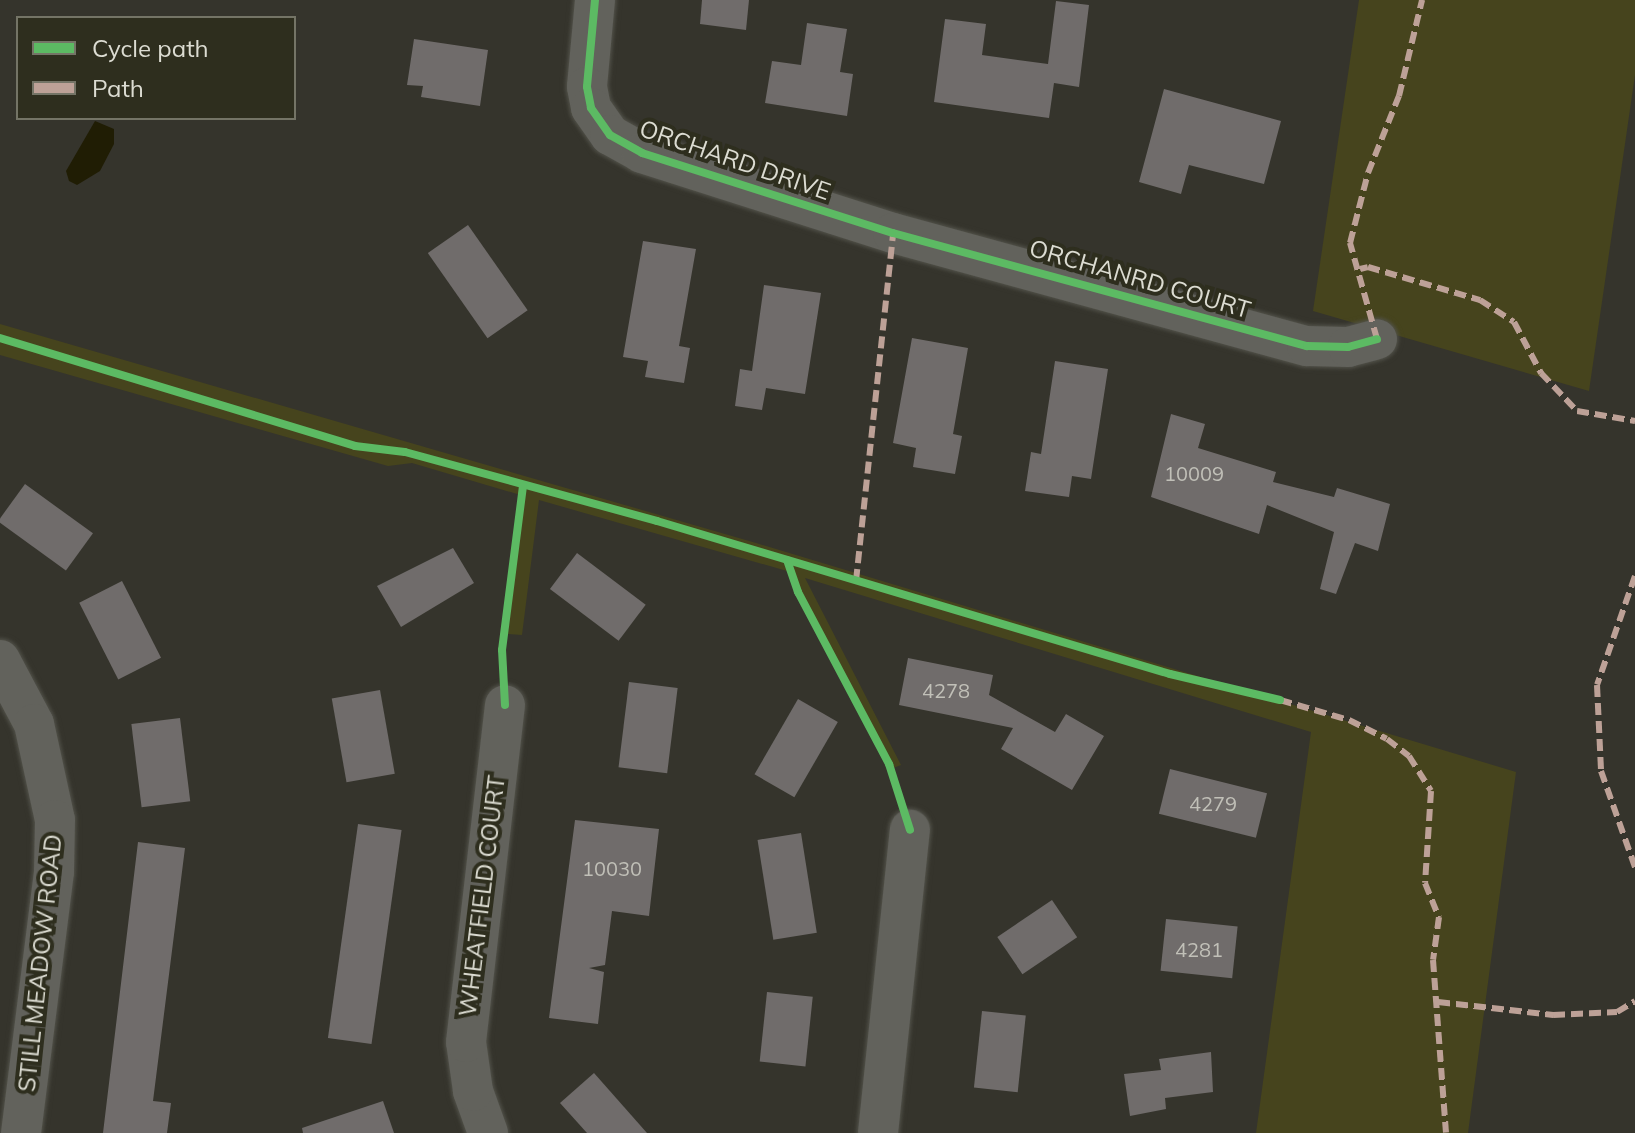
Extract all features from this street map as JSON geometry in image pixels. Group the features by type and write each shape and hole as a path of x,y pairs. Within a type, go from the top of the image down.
{"street":[{"name":"ORCHARD DRIVE","path":"595,0 587,87 591,108 610,135 684,168 893,233"},
{"name":"ORCHANRD COURT","path":"893,233 1307,346 1348,347 1377,339"},
{"name":"STILL MEADOW ROAD","path":"0,660 34,724 55,820 54,872 21,1133"},
{"name":"WHEATFIELD COURT","path":"488,1133 473,1091 466,1042 505,705"},
{"path":"878,1133 910,830"}],"shaded area":[{"path":"1359,0 1635,0 1635,75 1589,391 1313,311"},
{"path":"95,121 114,129 114,144 100,171 77,185 69,181 66,171"},
{"path":"0,324 756,543 1516,772 1468,1133 1256,1133 1311,732 805,578 901,765 888,770 787,571 539,500 522,635 508,634 524,496 412,463 388,466 0,355"}],"building":[{"path":"702,0 749,0 746,30 700,24"},
{"path":"1056,1 1089,5 1079,87 1054,83 1049,118 934,102 945,19 986,24 982,55 1048,64"},
{"path":"807,23 847,29 840,72 853,74 847,116 765,103 772,61 801,65"},
{"path":"414,39 488,50 480,106 421,97 423,86 407,85"},
{"path":"1164,89 1281,121 1264,184 1189,165 1181,194 1139,182"},
{"path":"468,225 528,310 488,338 428,253"},
{"path":"643,241 696,249 679,346 690,348 684,383 645,377 648,361 623,357"},
{"path":"764,285 821,293 805,394 766,388 762,410 735,406 740,369 752,371"},
{"path":"912,338 968,348 953,434 962,436 955,474 913,467 916,448 893,443"},
{"path":"1055,361 1108,369 1091,479 1072,476 1069,497 1025,491 1031,452 1041,454"},
{"path":"1171,414 1205,424 1198,448 1276,472 1273,482 1334,497 1337,488 1390,504 1378,551 1355,543 1336,594 1320,589 1334,532 1267,505 1259,534 1151,497"},
{"path":"25,484 93,533 66,571 0,523"},
{"path":"453,548 474,583 401,627 377,586"},
{"path":"577,553 646,605 619,641 550,589"},
{"path":"122,581 161,658 118,679 79,603"},
{"path":"908,658 993,675 989,695 1055,732 1066,714 1104,736 1072,790 1001,749 1013,728 899,705"},
{"path":"629,682 678,688 667,773 619,767"},
{"path":"380,690 395,774 347,782 332,699"},
{"path":"798,699 838,722 794,797 754,774"},
{"path":"180,718 190,801 142,807 131,724"},
{"path":"1170,769 1267,793 1256,838 1159,814"},
{"path":"575,820 659,829 649,916 612,911 605,965 589,968 604,972 598,1024 549,1018"},
{"path":"358,824 402,830 372,1044 328,1038"},
{"path":"801,833 817,933 773,940 758,840"},
{"path":"138,842 185,848 153,1101 171,1103 167,1133 103,1133"},
{"path":"1052,900 1077,937 1022,974 997,937"},
{"path":"1166,919 1238,927 1232,978 1161,971"},
{"path":"767,992 813,997 805,1066 760,1062"},
{"path":"982,1011 1026,1016 1018,1092 974,1088"},
{"path":"1211,1052 1213,1092 1165,1098 1166,1109 1130,1116 1124,1074 1161,1070 1159,1059"},
{"path":"594,1073 647,1133 587,1133 560,1103"},
{"path":"383,1101 394,1133 303,1133 302,1128"}],"marked path":[{"path":"1377,339 1350,243 1368,173 1399,96 1422,0"},
{"path":"856,581 893,233"},
{"path":"1360,269 1368,267 1480,300 1514,322 1541,373 1577,411 1635,421"},
{"path":"1635,576 1597,685 1601,771 1635,867"},
{"path":"1280,700 1349,720 1387,739 1409,756 1431,791 1425,883 1439,917 1433,960 1446,1133"},
{"path":"1438,1002 1553,1015 1617,1012 1635,1001"}],"cycle path":[{"path":"595,0 587,87 591,108 610,135 642,153 893,233 1307,346 1348,347 1377,339"},
{"path":"0,338 355,446 405,452 657,521 1170,674 1280,700"},
{"path":"505,705 502,650 523,486"},
{"path":"787,560 798,592 889,764 910,830"}]}
